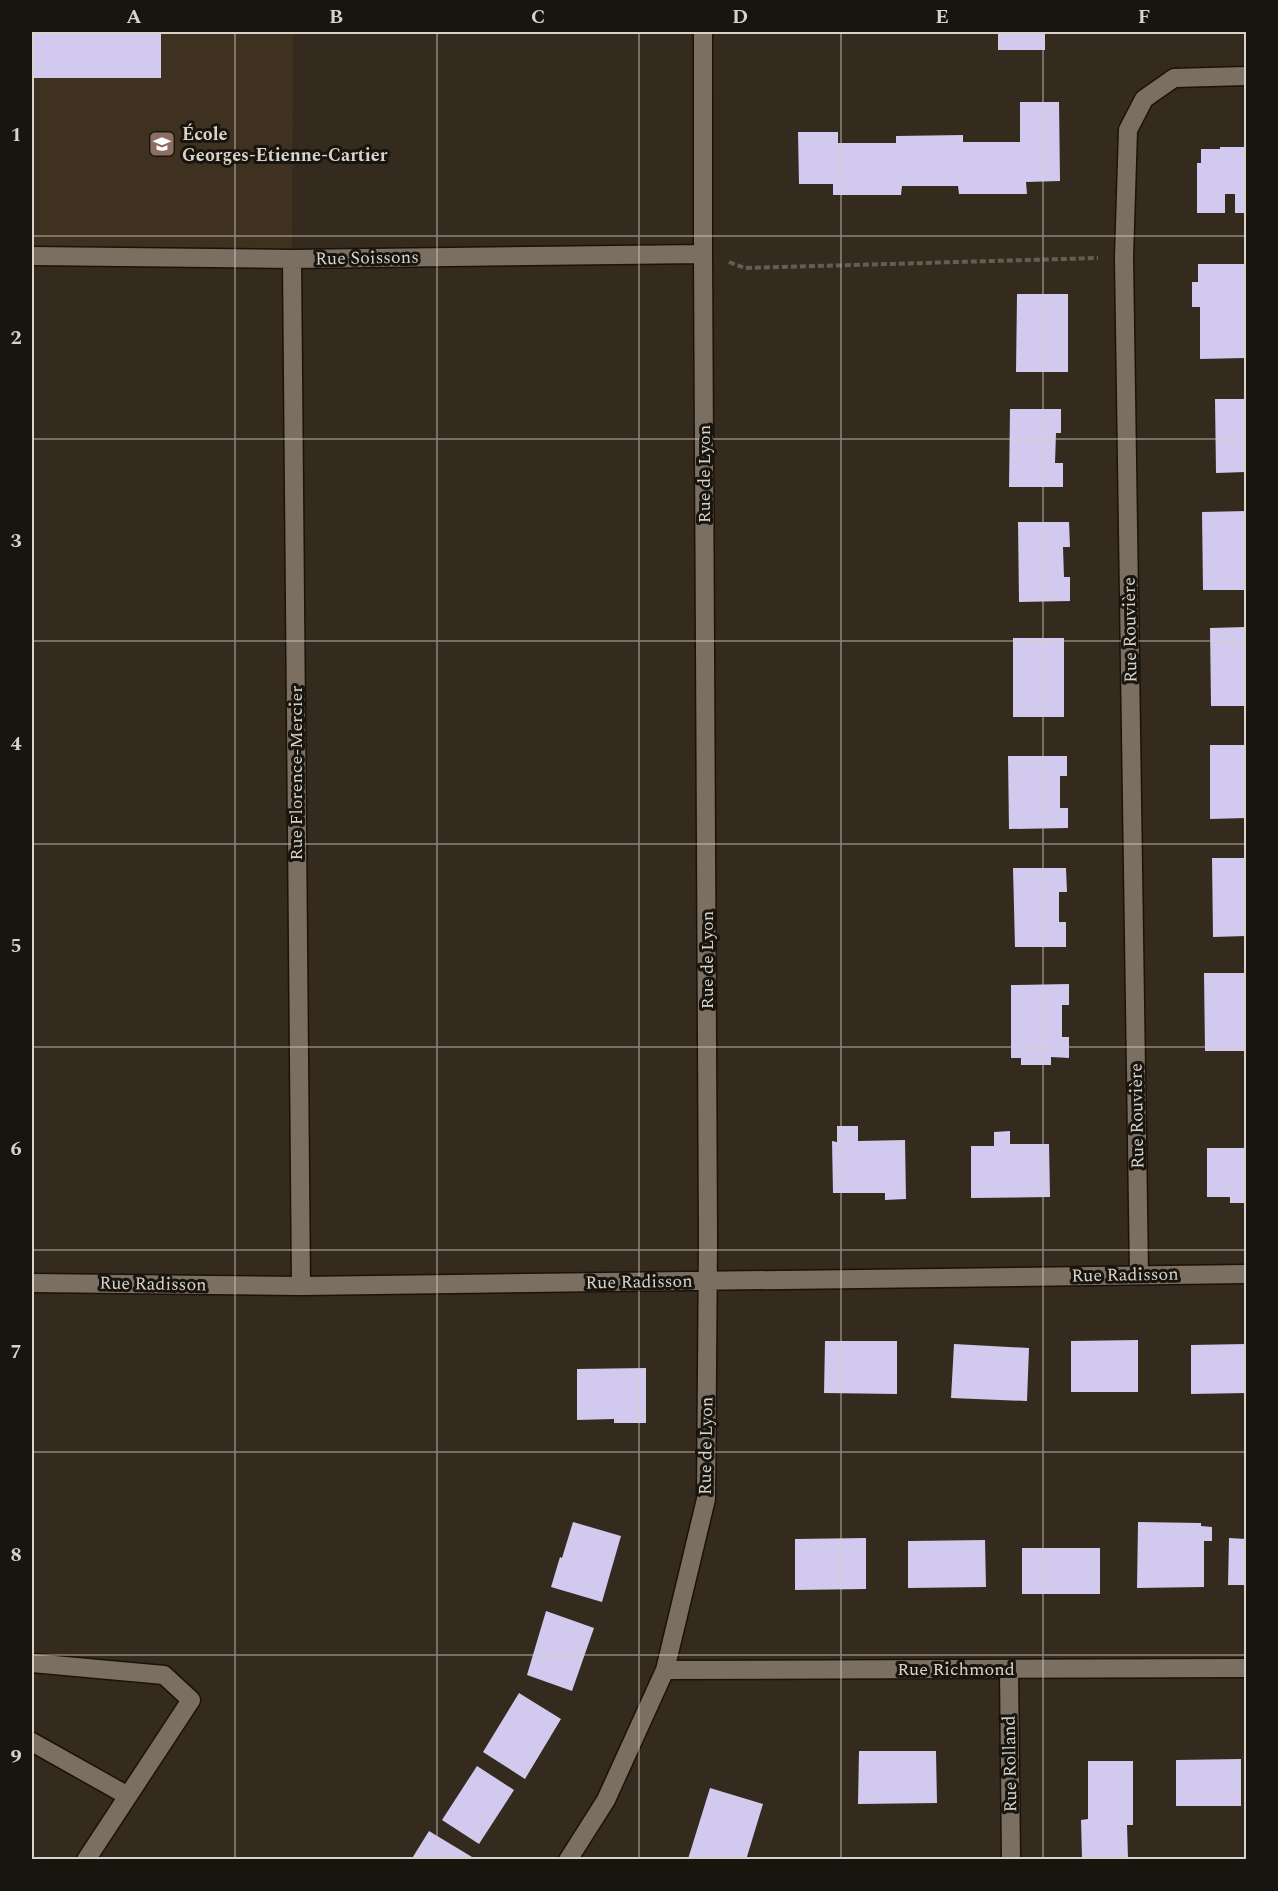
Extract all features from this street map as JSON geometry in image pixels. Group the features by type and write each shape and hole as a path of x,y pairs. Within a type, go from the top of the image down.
{"street":[{"name":"Rue de Lyon","path":"568,1860 606,1800 665,1670 706,1499 708,1281 704,32"},
{"name":"Rue Rouvière","path":"1139,1275 1124,257 1128,130 1144,99 1174,78 1246,76"},
{"name":"Rue Soissons","path":"32,256 292,259 703,254"},
{"name":"Rue Florence-Mercier","path":"292,259 301,1286"},
{"name":"Rue Radisson","path":"32,1283 301,1286 1246,1274"},
{"path":"32,1664 164,1675 191,1700 86,1860"},
{"name":"Rue Richmond","path":"665,1670 1246,1668"},
{"name":"Rue Rolland","path":"1009,1669 1011,1860"},
{"path":"32,1742 128,1796"}],"path":[{"path":"703,254 745,268 1124,257"}],"shaded area":[{"name":"École Georges-Etienne-Cartier","path":"32,32 293,32 292,259 32,256"}],"building":[{"path":"32,32 161,32 161,78 32,78"},
{"path":"998,32 1045,32 1045,50 998,50"},
{"path":"1020,102 1059,102 1060,181 1026,182 1027,194 959,194 958,186 902,186 901,195 833,195 833,184 799,184 798,132 838,132 838,143 896,143 896,136 963,135 963,142 1020,142"},
{"path":"1220,147 1246,147 1246,213 1235,213 1235,194 1225,194 1225,213 1197,213 1197,163 1201,163 1201,149 1220,149"},
{"path":"1198,264 1244,264 1245,358 1200,359 1200,307 1192,307 1192,282 1198,282"},
{"path":"1017,294 1068,294 1068,372 1016,372"},
{"path":"1215,399 1246,399 1246,472 1216,473"},
{"path":"1010,409 1061,409 1061,433 1056,433 1055,463 1063,463 1063,487 1009,487"},
{"path":"1246,511 1246,590 1203,590 1202,512"},
{"path":"1018,522 1069,522 1070,547 1063,547 1064,577 1070,577 1070,601 1019,602"},
{"path":"1246,627 1246,706 1211,706 1210,628"},
{"path":"1013,638 1064,638 1064,717 1013,717"},
{"path":"1210,745 1246,745 1246,818 1210,819"},
{"path":"1008,756 1067,756 1067,776 1060,776 1060,808 1068,808 1068,828 1009,829"},
{"path":"1212,858 1246,858 1246,936 1213,937"},
{"path":"1013,868 1066,868 1067,892 1059,892 1059,922 1066,922 1066,947 1015,947"},
{"path":"1204,973 1246,973 1246,1051 1205,1051"},
{"path":"1069,984 1069,1005 1062,1005 1062,1037 1069,1037 1069,1058 1051,1057 1051,1065 1021,1065 1021,1058 1011,1058 1011,985"},
{"path":"837,1126 858,1126 858,1141 905,1140 906,1199 885,1200 885,1193 833,1193 832,1141 837,1142"},
{"path":"1010,1131 1010,1144 1049,1144 1050,1197 971,1198 971,1146 994,1146 994,1132"},
{"path":"1207,1148 1246,1148 1246,1203 1230,1203 1230,1197 1207,1197"},
{"path":"1138,1340 1138,1392 1071,1392 1071,1341"},
{"path":"825,1341 897,1341 897,1394 824,1393"},
{"path":"954,1344 1029,1348 1027,1401 951,1398"},
{"path":"1246,1344 1246,1393 1191,1394 1191,1345"},
{"path":"646,1368 646,1423 614,1423 614,1419 577,1420 577,1369"},
{"path":"573,1522 621,1536 602,1602 551,1587"},
{"path":"1138,1522 1201,1523 1201,1526 1212,1527 1212,1541 1204,1541 1204,1587 1137,1588"},
{"path":"866,1538 866,1589 795,1590 795,1539"},
{"path":"1229,1538 1246,1539 1246,1585 1228,1585"},
{"path":"985,1540 986,1587 908,1588 908,1541"},
{"path":"1022,1548 1100,1548 1100,1594 1022,1594"},
{"path":"546,1611 594,1628 572,1691 527,1675"},
{"path":"519,1693 561,1719 525,1779 483,1752"},
{"path":"859,1751 936,1751 937,1803 858,1804"},
{"path":"1241,1759 1241,1806 1176,1806 1176,1760"},
{"path":"1088,1761 1133,1761 1133,1825 1127,1825 1128,1858 1082,1858 1081,1820 1088,1819"},
{"path":"477,1766 514,1790 479,1844 442,1820"},
{"path":"710,1788 763,1804 746,1860 688,1859"},
{"path":"429,1831 472,1857 471,1860 411,1860"}],"place":[{"name":"École Georges-Etienne-Cartier","path":"162,144"}]}
